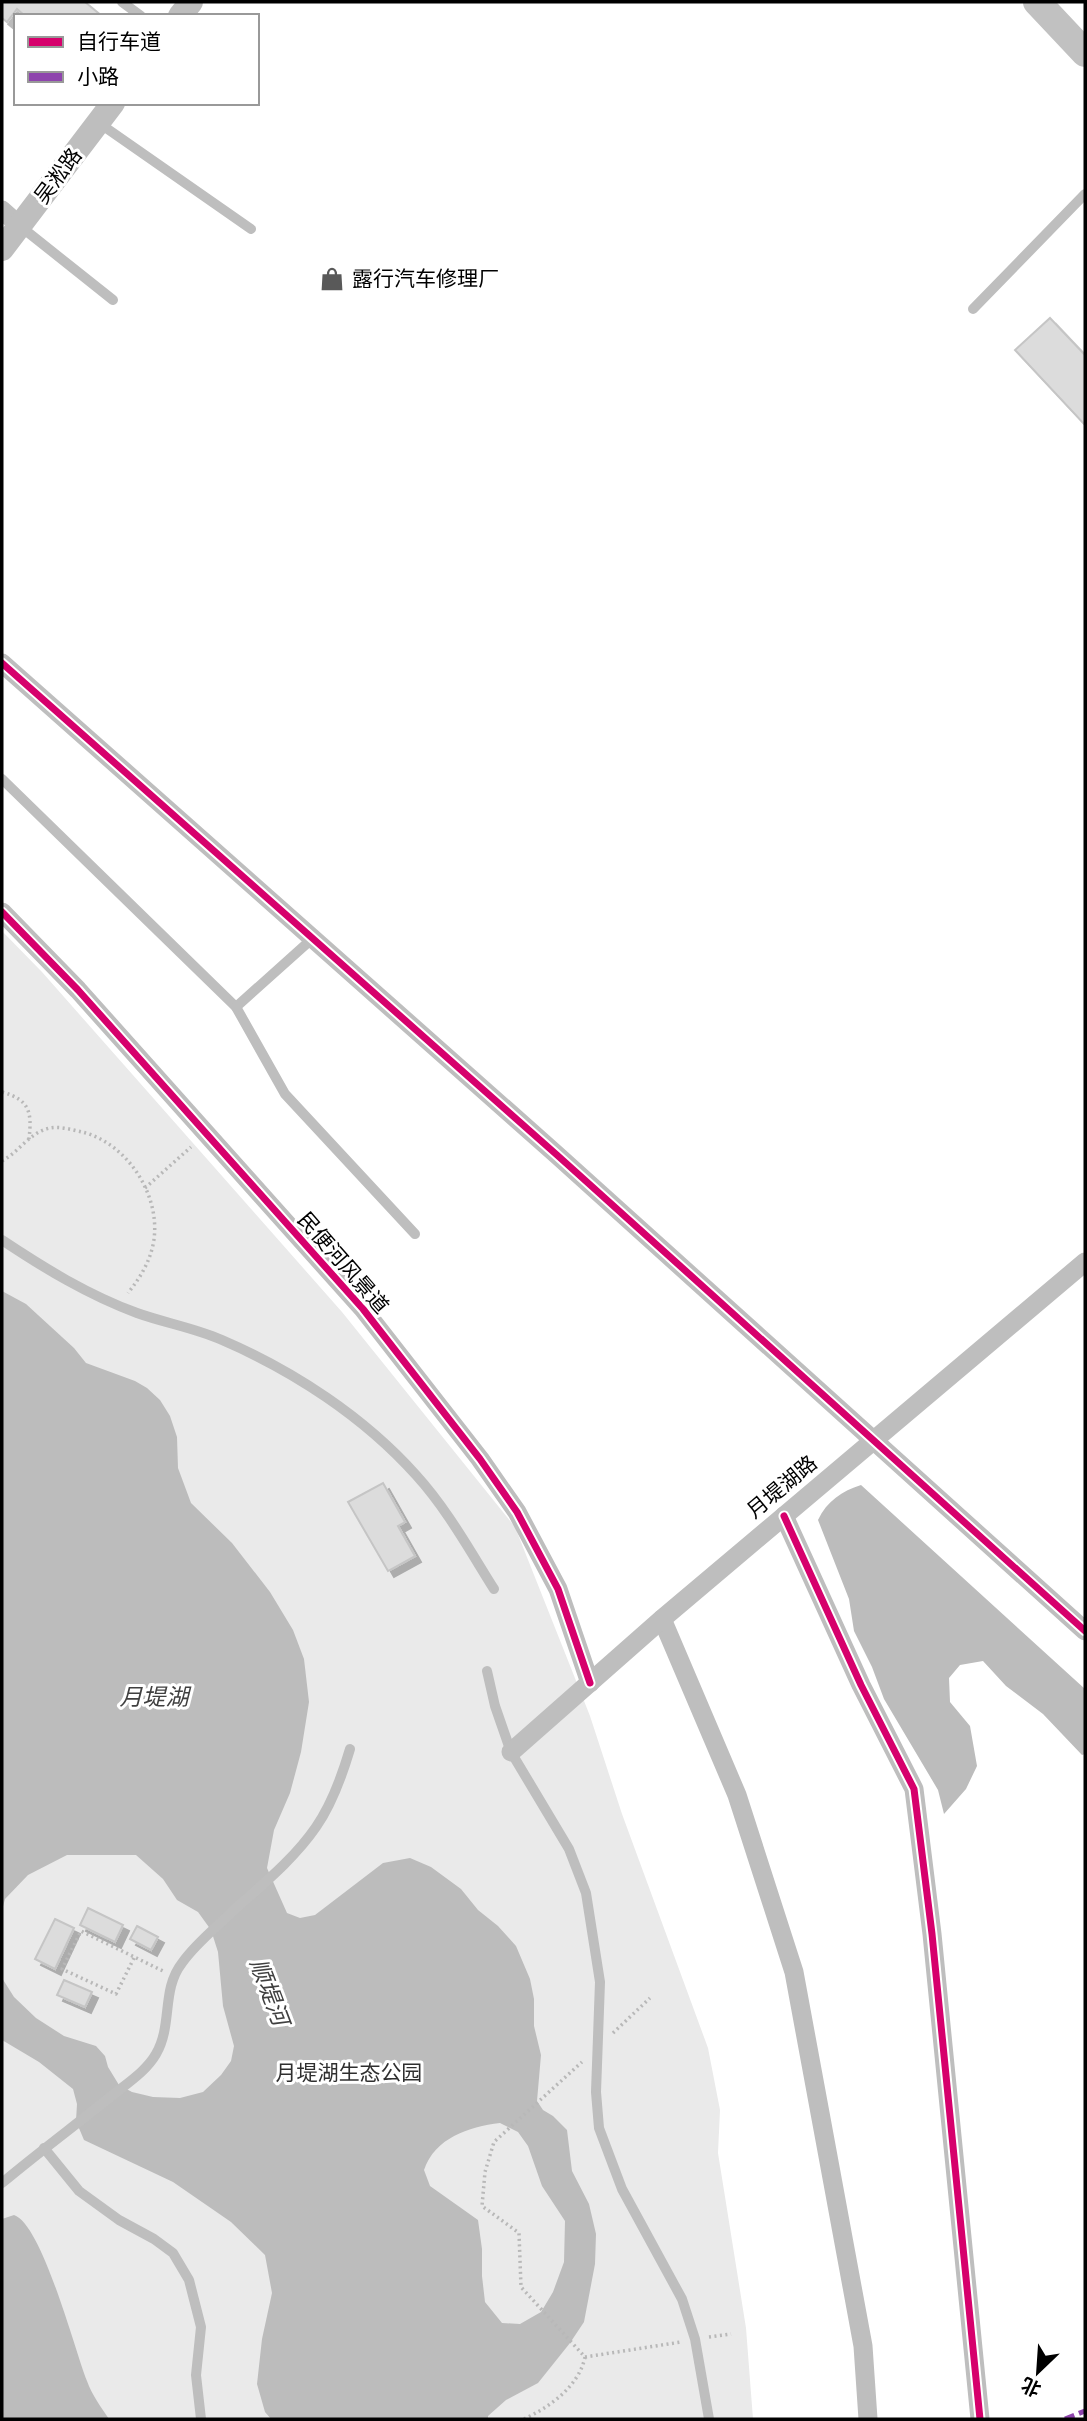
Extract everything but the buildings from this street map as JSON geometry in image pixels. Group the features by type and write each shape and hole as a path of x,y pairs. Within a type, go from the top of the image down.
{"main road":[{"path":"1037,2 1085,53"}],"street":[{"name":"吴淞路","path":"2,250 11,218 106,113"},
{"path":"2,663 557,1155 1085,1631"},
{"name":"民便河风景道","path":"2,912 78,990 363,1310 480,1459 517,1512 558,1589 590,1683"},
{"name":"月堤湖路","path":"512,1752 662,1619 1085,1262"},
{"path":"784,1516 861,1685 914,1789 932,1934 980,2419"},
{"path":"662,1619 737,1795 794,1972 863,2346 868,2419"}],"lane":[{"path":"122,2 138,14"},
{"path":"106,113 251,229"},
{"path":"973,309 1085,194"},
{"path":"11,218 113,300"},
{"path":"2,779 236,1007 285,1094 415,1234"},
{"path":"236,1007 313,938"},
{"path":"2,1240 41,1266 90,1293 219,1339 261,1358 308,1385 368,1428 417,1476 459,1533 494,1589"},
{"path":"487,1671 495,1706 512,1752 569,1849 586,1893 600,1982 596,2092 599,2128 622,2189 682,2299 695,2339 709,2419"},
{"path":"2,2183 144,2069 156,2054 163,2037 168,1994 181,1963 292,1857 317,1827 342,1775 350,1749"},
{"path":"44,2148 79,2191 119,2220 173,2253 189,2280 201,2327 196,2375 201,2419"}],"path":[{"path":"2,1092 23,1101 29,1110 29,1139"},
{"path":"2,1161 29,1139 51,1128 91,1134 110,1143 124,1155 138,1174 153,1213 154,1242 148,1263 118,1305"},
{"path":"144,1188 182,1157 204,1132"},
{"path":"134,1958 116,1994 62,1969 80,1931 174,1977"},
{"path":"524,2419 542,2411 575,2381 582,2370 585,2357 521,2287 519,2234 482,2206 485,2172 494,2142 558,2084"},
{"path":"585,2357 731,2334"}],"green space":[{"name":"月堤湖生态公园","path":"2,931 42,972 342,1312 515,1527 590,1716 622,1814 708,2048 720,2110 718,2153 746,2328 753,2419 2,2419"}],"water":[{"name":"月堤湖","path":"2,1291 26,1304 74,1348 86,1363 135,1381 160,1400 170,1416 177,1437 178,1468 191,1503 232,1543 270,1592 293,1630 304,1659 309,1702 301,1752 290,1793 274,1830 267,1868 287,1913 300,1918 315,1915 383,1863 410,1858 431,1867 461,1889 478,1910 498,1926 516,1946 530,1979 534,1999 534,2026 541,2055 537,2101 543,2110 567,2130 572,2171 589,2204 596,2234 595,2264 584,2322 538,2383 506,2400 488,2419 271,2419 265,2412 257,2384 262,2339 272,2293 265,2255 231,2222 173,2182 84,2140 76,2121 77,2104 73,2089 39,2062 2,2040 2,1978 14,1997 36,2018 64,2036 96,2046 105,2056 119,2085 132,2092 153,2097 180,2098 203,2092 231,2061 234,2046 223,2006 218,1952 211,1930 198,1912 177,1900 163,1879 136,1855 67,1855 28,1875 5,1899 2,1910","holes":["500,2123 518,2132 528,2146 542,2186 565,2221 564,2262 553,2292 541,2312 520,2324 502,2323 485,2302 478,2220 430,2186 424,2170 429,2159 444,2142 465,2131"]},
{"path":"861,1485 1085,1689 1085,1754 1082,1755 1043,1714 1006,1686 983,1661 960,1665 949,1678 950,1702 970,1726 977,1766 966,1789 944,1814 938,1790 884,1699 854,1631 849,1599 818,1520 836,1498"},
{"path":"14,2215 25,2223 36,2241 89,2386 109,2419 2,2419 2,2219"}],"marked path":[{"path":"1065,2419 1085,2411"}],"cycle path":[{"path":"2,663 557,1155 1085,1631"},
{"path":"2,912 78,990 363,1309 480,1459 517,1512 558,1589 590,1683"},
{"path":"784,1516 861,1685 914,1789 932,1934 980,2419"}],"place":[{"name":"露行汽车修理厂","path":"332,279"}],"water label":[{"name":"顺堤河","path":"269,1992"}]}
